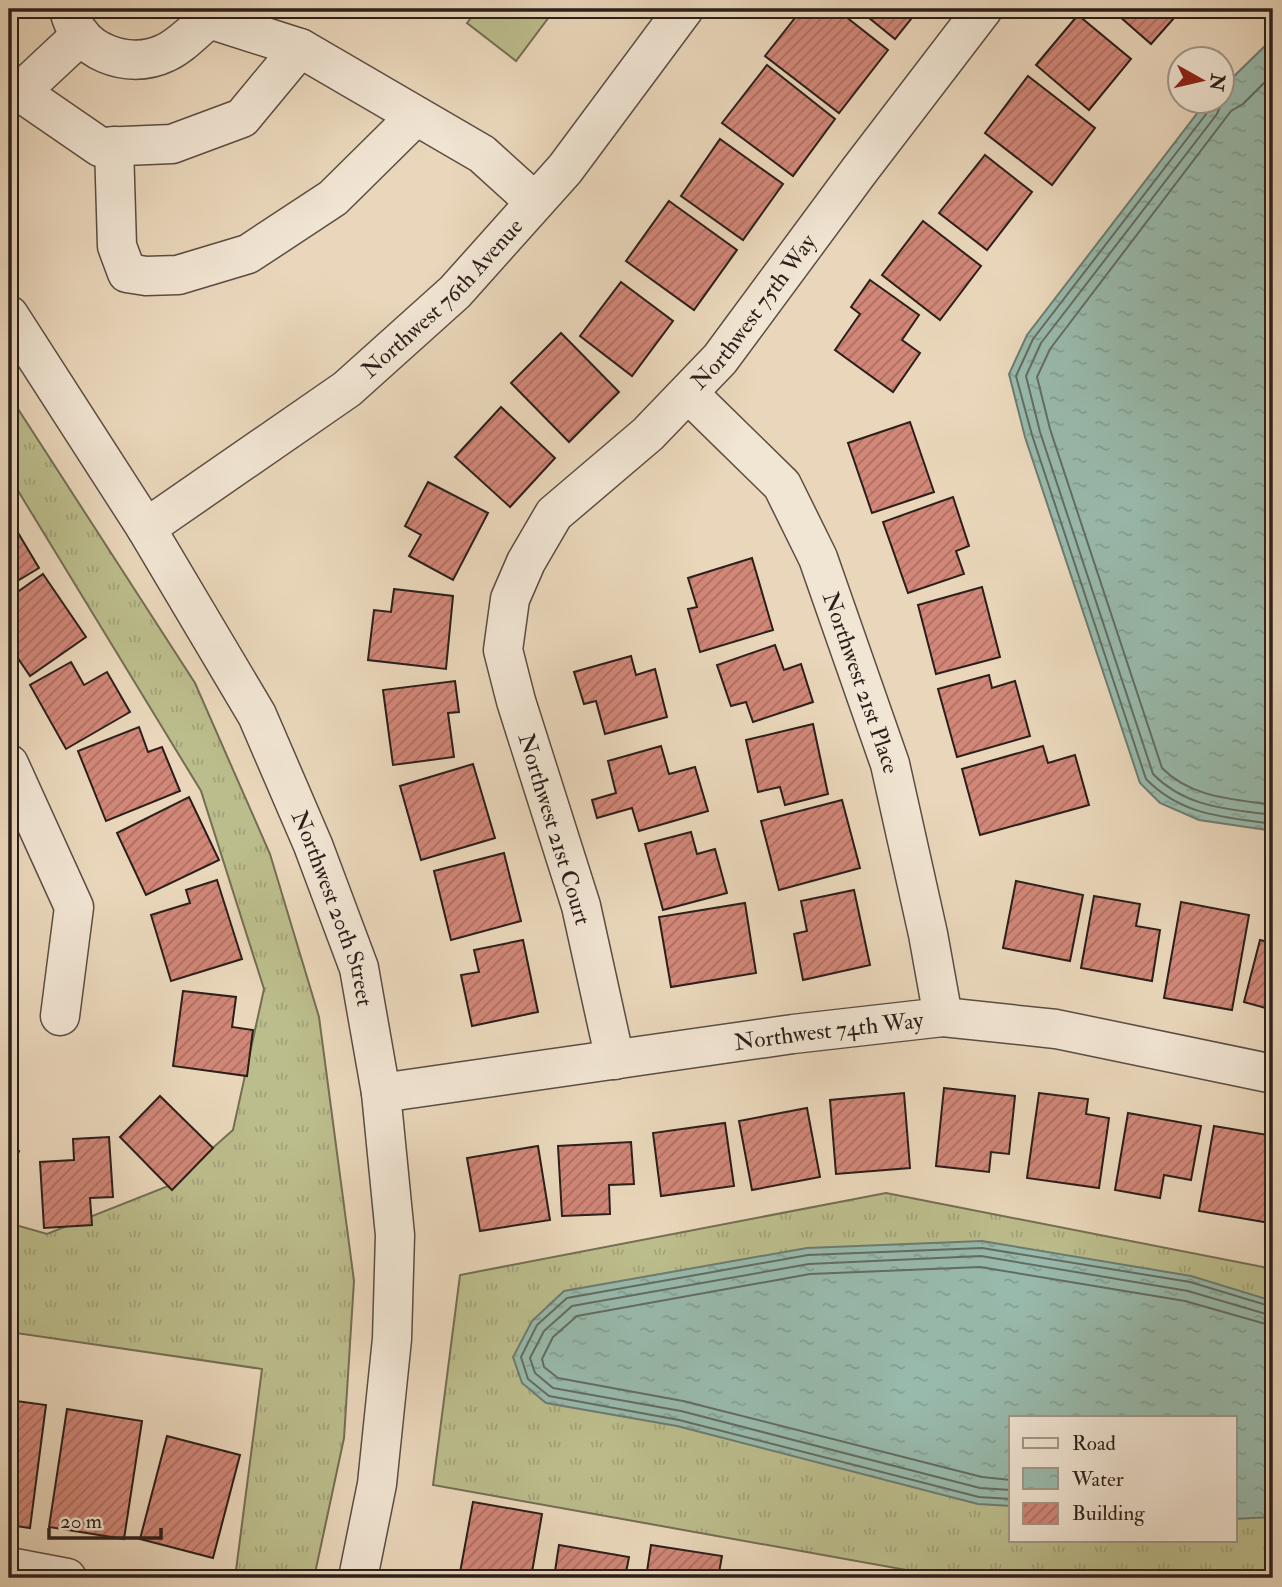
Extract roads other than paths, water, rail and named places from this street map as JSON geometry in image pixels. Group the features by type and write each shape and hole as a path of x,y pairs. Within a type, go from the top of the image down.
{"street":[{"name":"Northwest 76th Avenue","path":"146,528 347,389 455,292 565,169 684,9"},
{"name":"Northwest 75th Way","path":"510,598 526,562 554,514 648,434 720,359 983,9"},
{"path":"300,48 242,118 172,144 100,147 14,95 75,22 99,51 121,60 144,60 166,53 208,14 300,48 482,154 535,202"},
{"path":"114,146 117,246 127,273 146,276 178,275 248,254 333,198 416,116"},
{"name":"Northwest 20th Street","path":"9,315 146,528 257,715 313,845 359,968 382,1093 395,1235 392,1339 377,1484 358,1578"},
{"name":"Northwest 21st Place","path":"688,393 782,485 818,558 890,764 928,934 943,1017"},
{"name":"Northwest 21st Court","path":"510,598 503,650 516,701 581,906 615,1060"},
{"path":"9,764 74,908 60,1016"},
{"name":"Northwest 74th Way","path":"382,1093 793,1034 943,1017 1056,1029 1273,1074"},
{"path":"9,1567 67,1578"}],"water":[{"path":"1273,38 1273,831 1199,820 1160,803 1140,783 1025,437 1009,374 1027,335 1195,116 1236,116 1236,74"},
{"path":"982,1241 1191,1276 1273,1301 1273,1517 1236,1519 1236,1416 1009,1416 1009,1506 978,1504 677,1426 546,1403 522,1383 513,1357 532,1321 564,1291 807,1248"}]}
